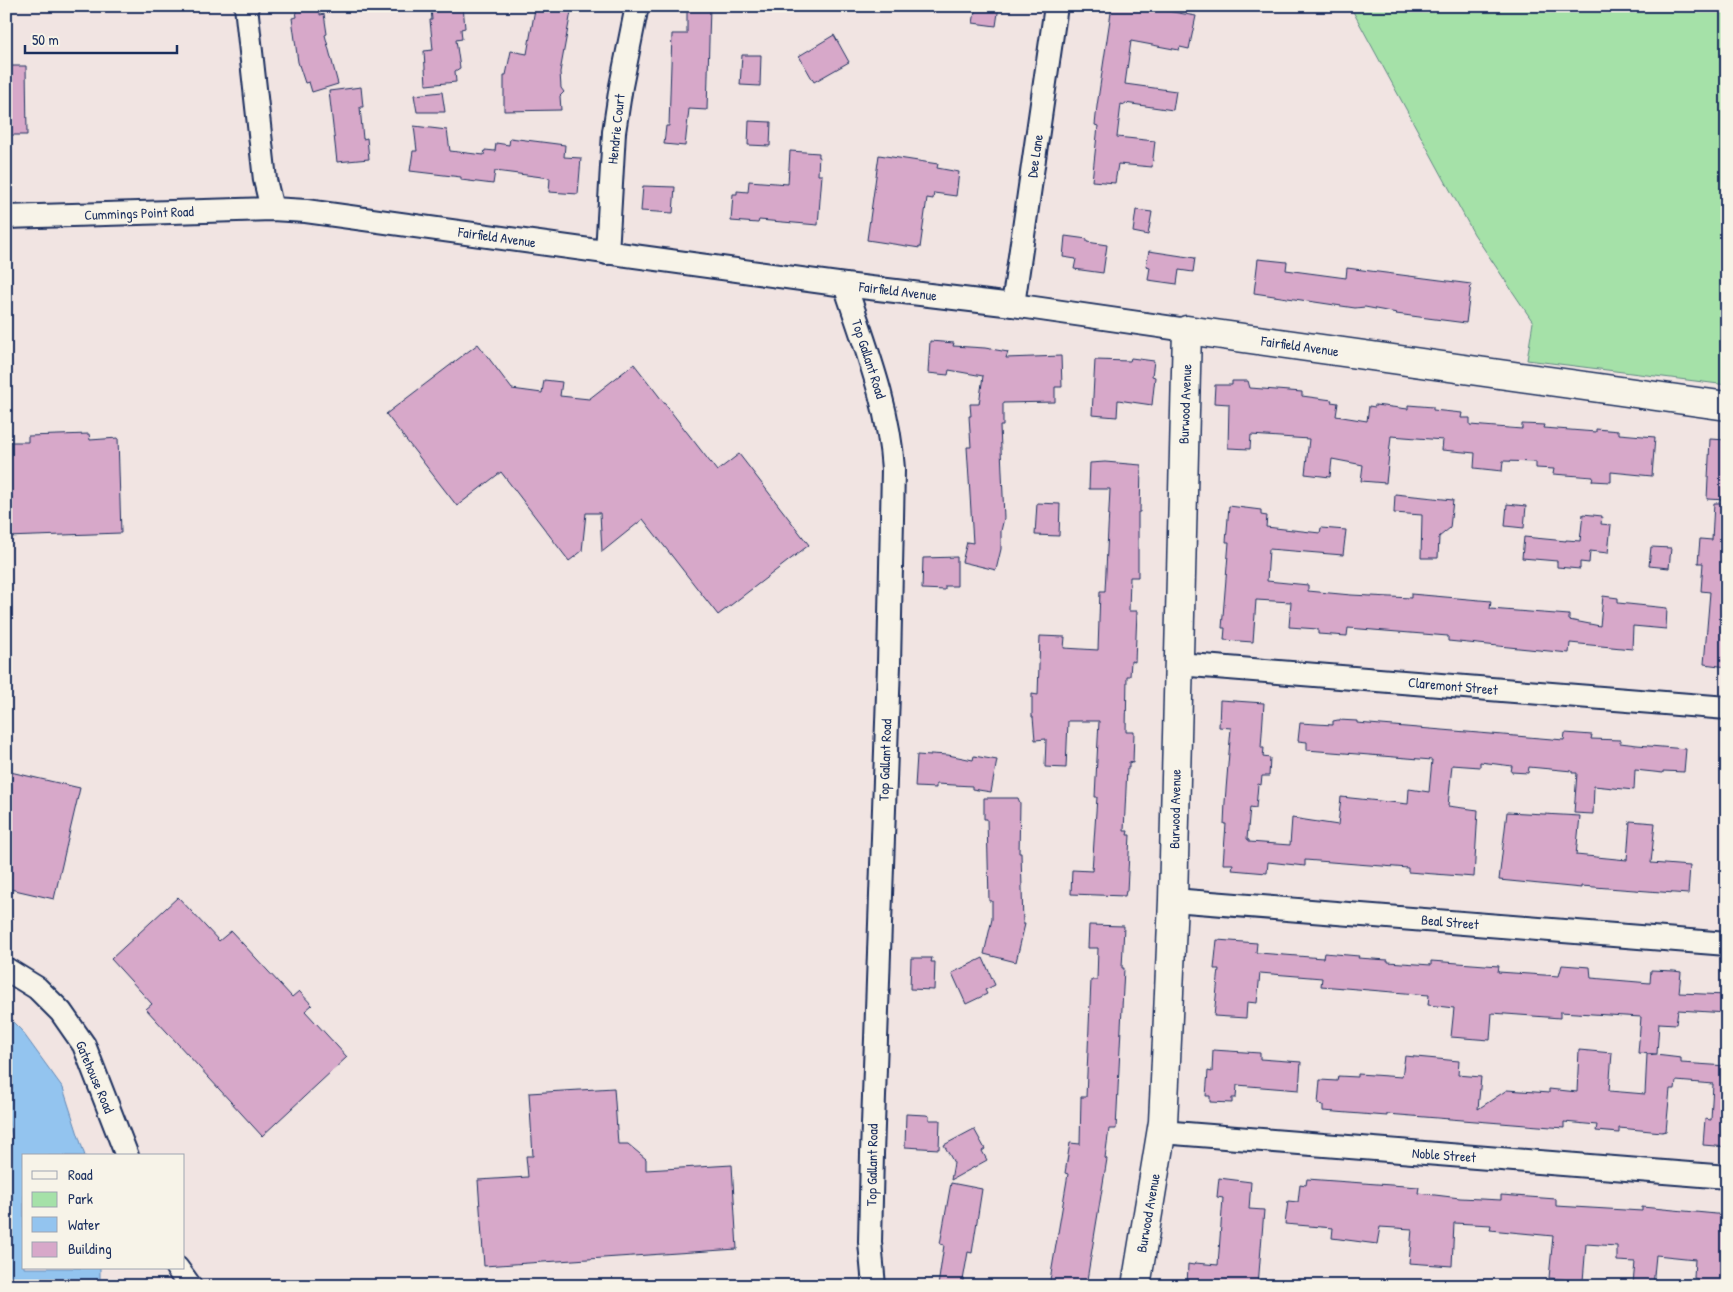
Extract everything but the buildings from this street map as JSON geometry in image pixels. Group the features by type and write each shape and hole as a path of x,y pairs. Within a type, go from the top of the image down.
{"street":[{"path":"246,6 265,180 272,209"},
{"name":"Hendrie Court","path":"606,253 614,132 637,6"},
{"name":"Dee Lane","path":"1013,305 1056,6"},
{"name":"Cummings Point Road","path":"6,217 272,209"},
{"name":"Fairfield Avenue","path":"272,209 316,212 845,285 1013,305 1727,406"},
{"name":"Top Gallant Road","path":"845,285 883,402 891,442 893,469 893,538 870,1242 874,1286"},
{"name":"Burwood Avenue","path":"1136,1286 1161,1132 1168,1039 1187,330"},
{"name":"Claremont Street","path":"1178,664 1727,708"},
{"name":"Beal Street","path":"1173,900 1727,944"},
{"name":"Gatehouse Road","path":"6,969 37,988 61,1012 84,1045 127,1154"},
{"name":"Noble Street","path":"1161,1132 1727,1177"},
{"name":"Top Gallant Road","path":"858,1286 870,1242"},
{"path":"178,1270 190,1286"}],"green space":[{"path":"1350,6 1727,6 1727,385 1527,360 1533,322 1474,234"}],"water":[{"path":"6,1015 21,1030 63,1088 84,1154 22,1154 22,1270 100,1270 100,1286 6,1286 6,1170 12,1139 6,1105"}],"waterway":[{"path":"1714,6 1720,8"}]}
